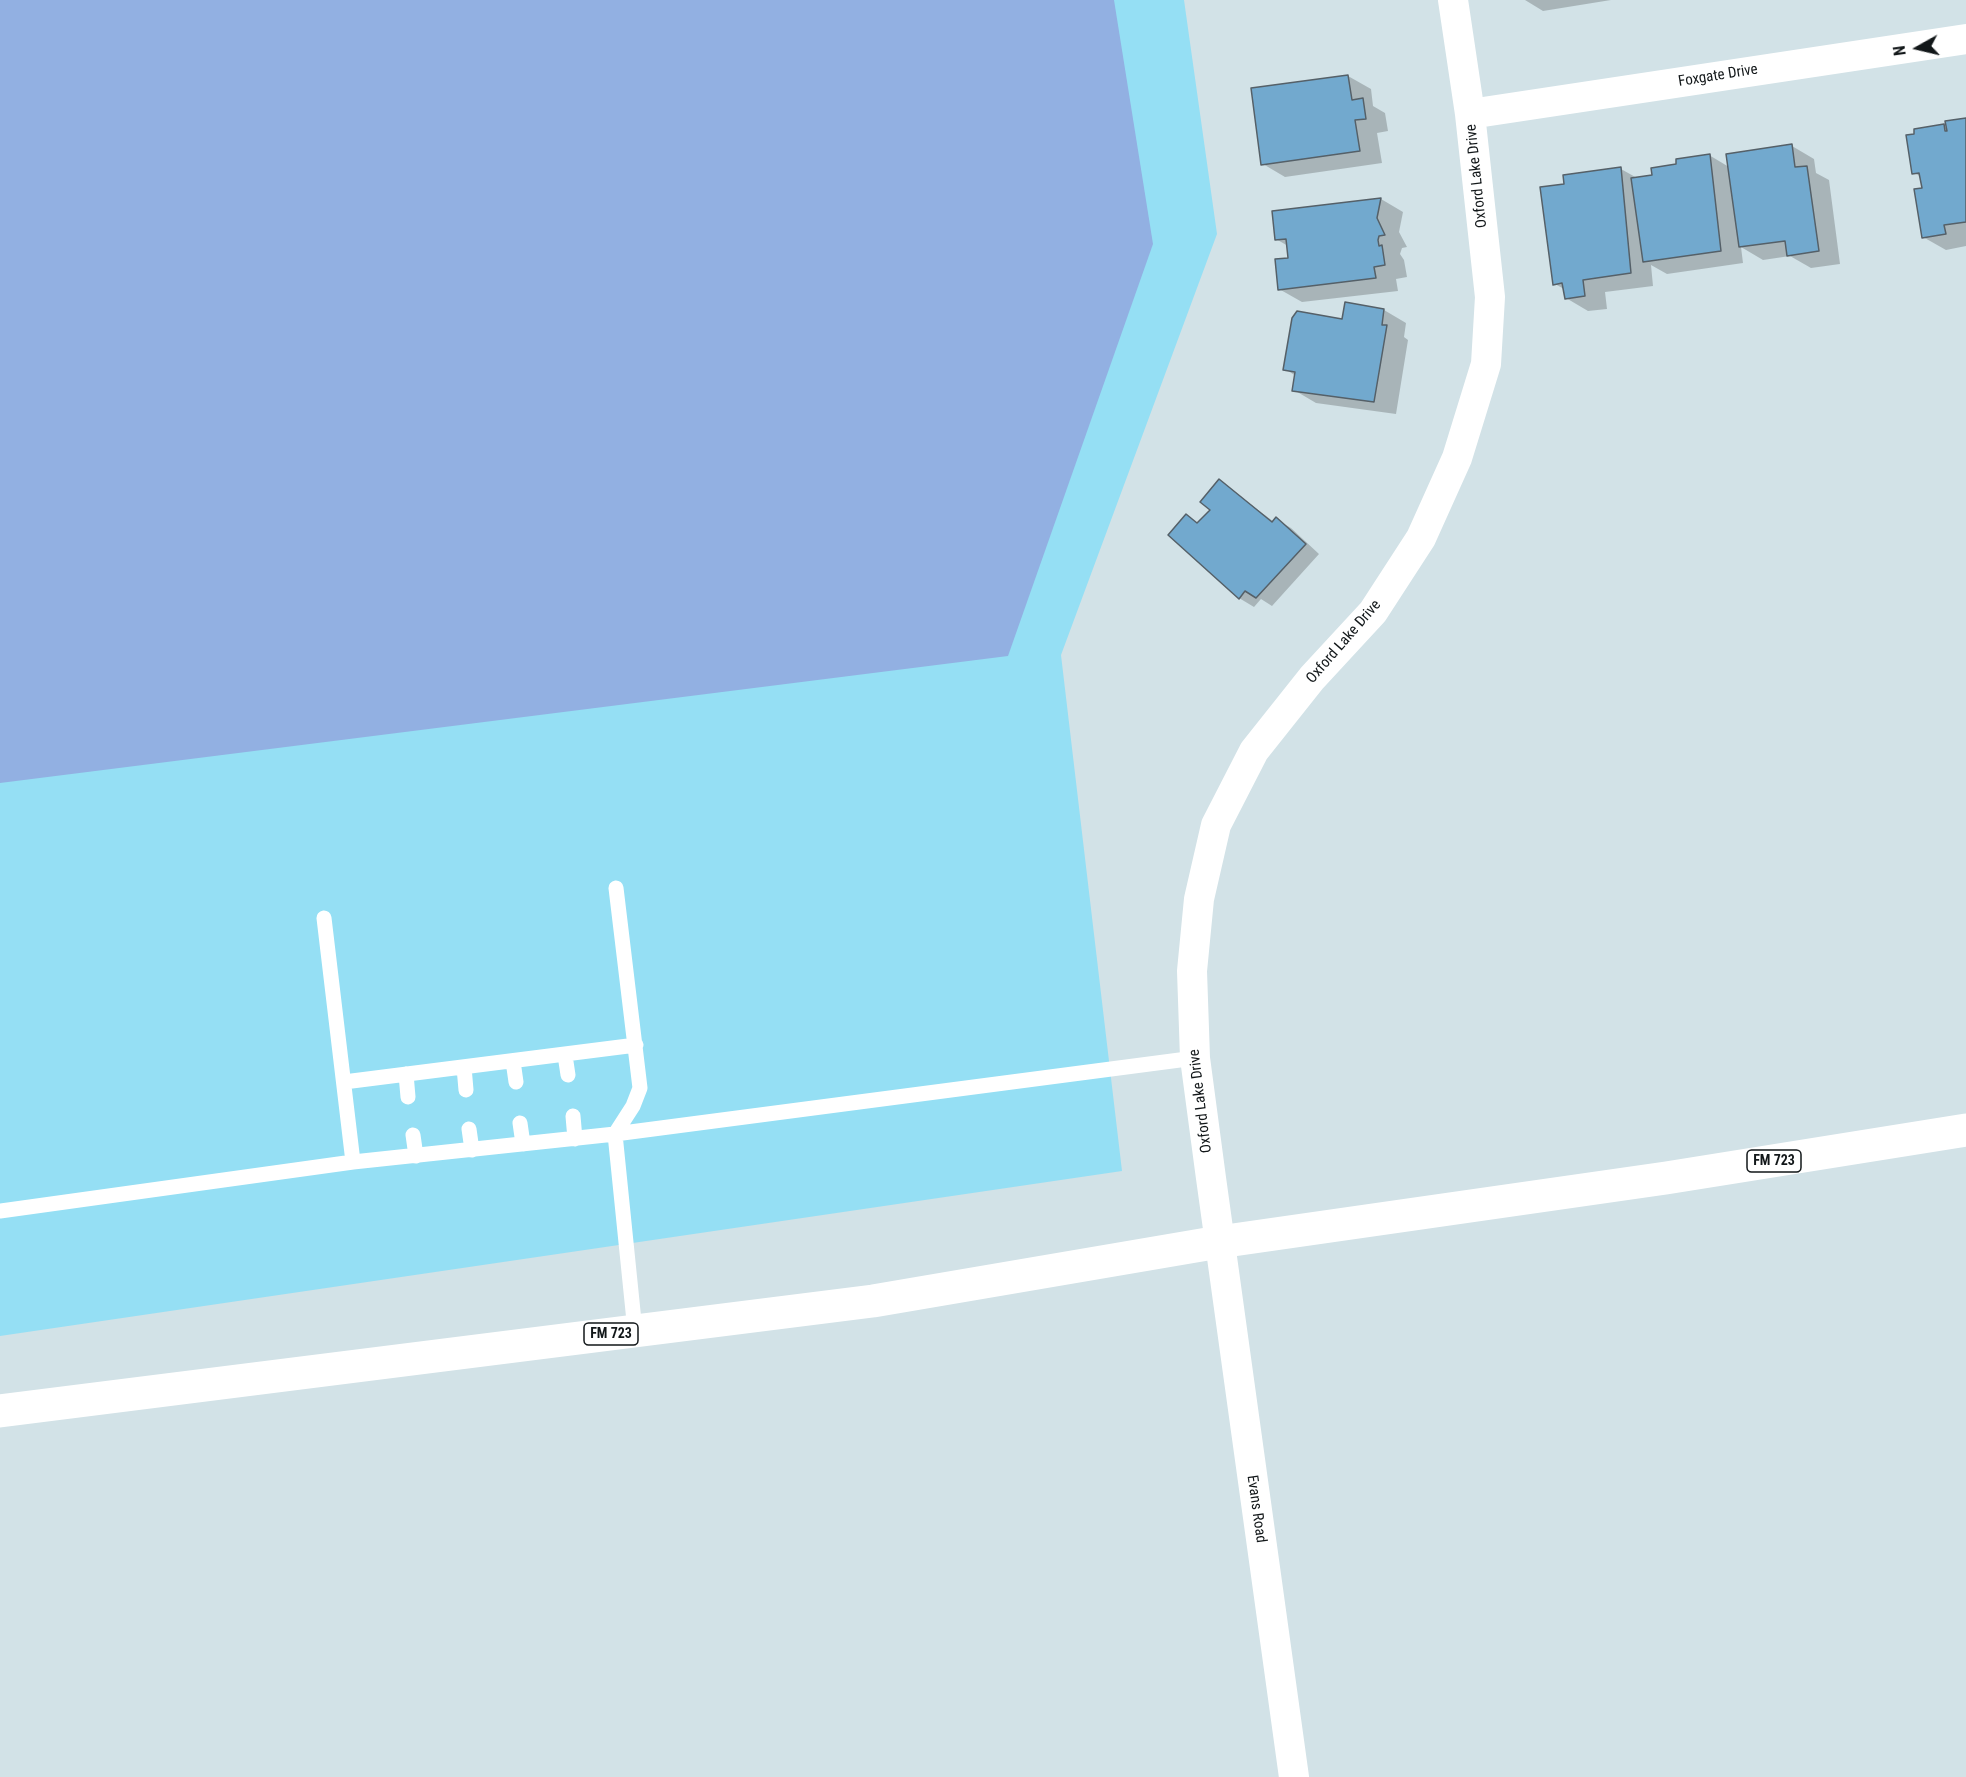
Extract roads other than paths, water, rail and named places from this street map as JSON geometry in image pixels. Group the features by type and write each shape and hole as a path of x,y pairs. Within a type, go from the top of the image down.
{"main road":[{"name":"FM 723","path":"0,1411 873,1301 1219,1242 1666,1178 1966,1130"}],"street":[{"name":"Oxford Lake Drive","path":"1219,1242 1195,1058 1193,960 1198,899 1216,825 1254,751 1312,678 1373,612 1421,538 1457,458 1486,364 1490,297 1470,114 1453,0"},
{"name":"Foxgate Drive","path":"1470,114 1966,39"},
{"name":"Evans Road","path":"1219,1242 1294,1777"}],"lane":[{"path":"615,888 640,1088 633,1106 615,1134 635,1330"},
{"path":"324,918 353,1162"},
{"path":"344,1082 636,1045"},
{"path":"565,1055 568,1075"},
{"path":"0,1211 353,1162 575,1139 1195,1058"},
{"path":"513,1061 516,1082"},
{"path":"464,1067 466,1090"},
{"path":"406,1074 408,1097"},
{"path":"573,1116 575,1139"},
{"path":"520,1123 523,1144"},
{"path":"469,1129 472,1150"},
{"path":"413,1135 416,1156"}]}
